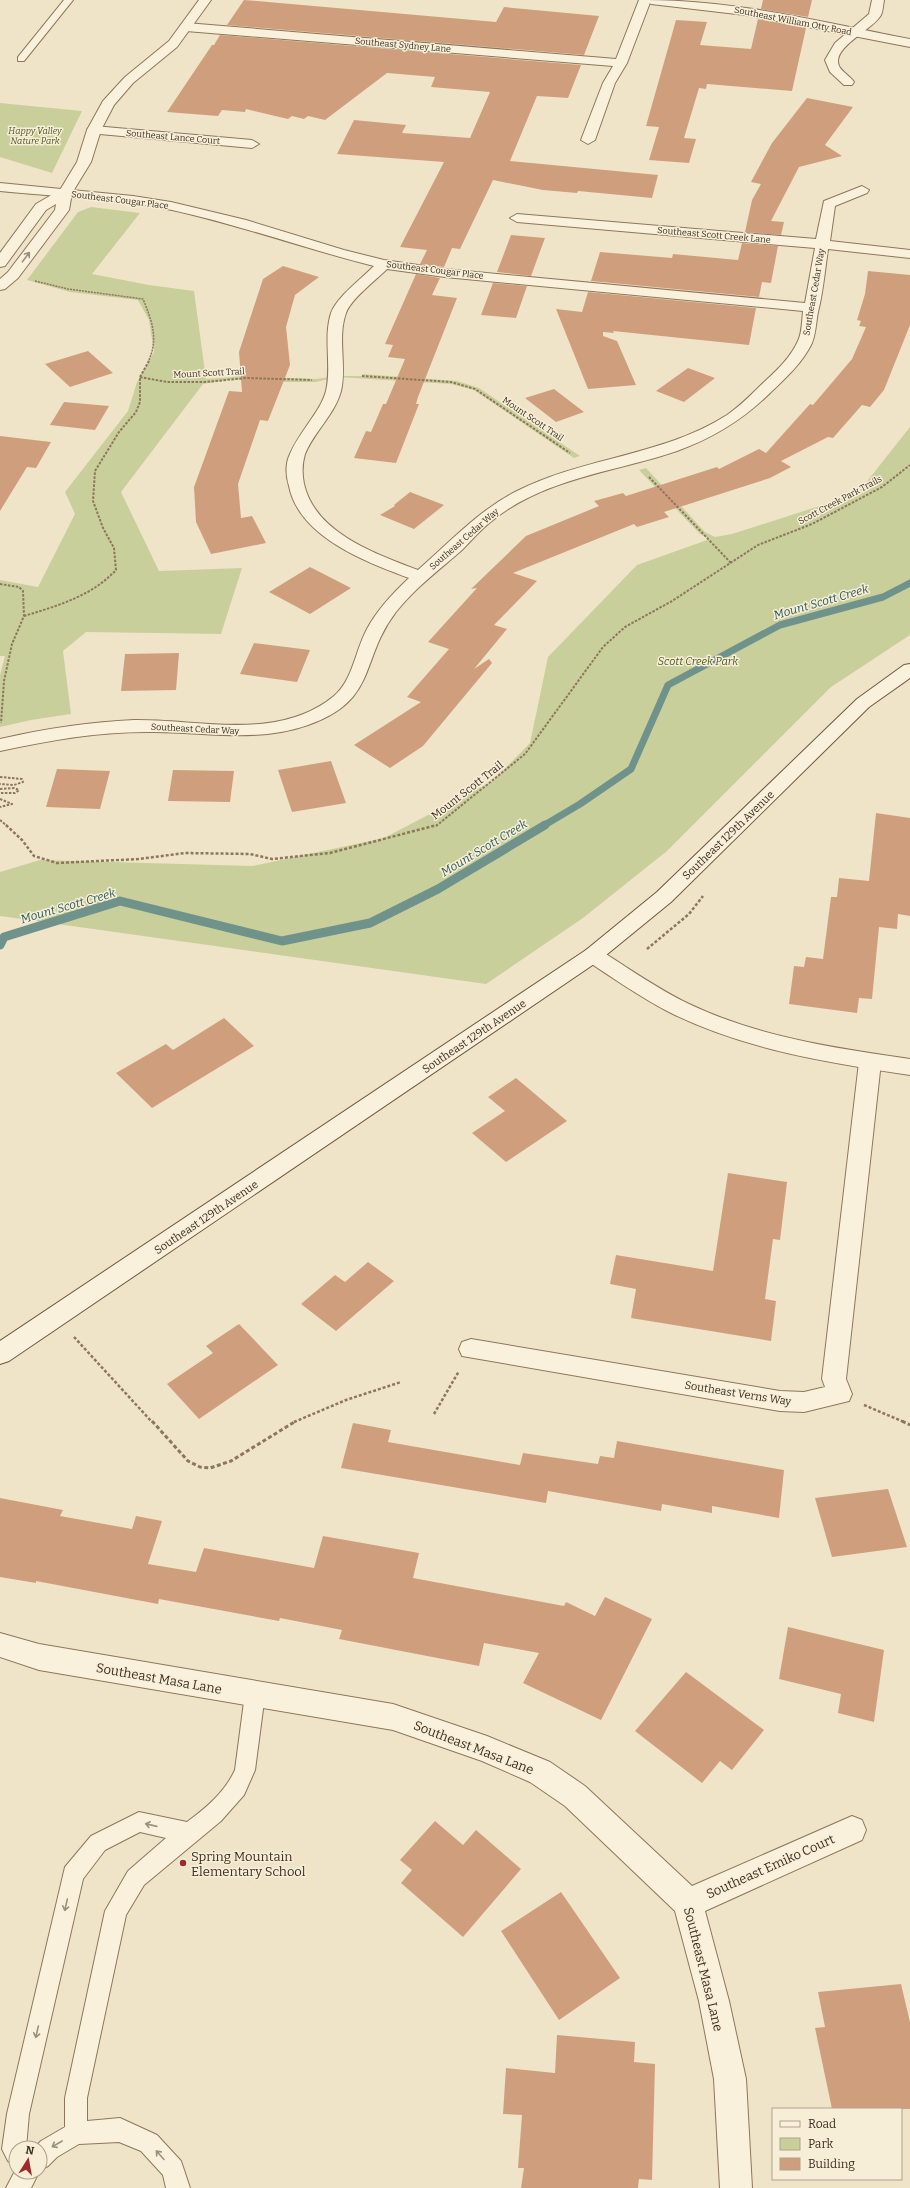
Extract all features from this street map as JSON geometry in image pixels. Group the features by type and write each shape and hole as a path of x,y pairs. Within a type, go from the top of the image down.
{"street":[{"path":"0,286 13,275 62,210 65,193 84,162 94,130 102,114 118,92 173,44 205,0"},
{"path":"588,140 609,83 621,63 645,0"},
{"name":"Southeast William Otty Road","path":"651,0 745,11 855,34 910,43"},
{"path":"848,82 833,68 832,60 841,43 855,34 874,16 878,0"},
{"name":"Southeast Sydney Lane","path":"186,28 621,63"},
{"name":"Southeast Lance Court","path":"94,130 252,144"},
{"name":"Southeast Cougar Place","path":"0,187 133,200 209,215 339,253 384,264 445,273 813,308"},
{"name":"Southeast Cedar Way","path":"0,745 68,731 118,727 157,726 238,732 270,729 300,722 326,711 346,696 357,680 374,630 388,611 421,577 495,511 518,497 546,484 666,449 724,424 744,411 788,368 799,354 806,340 813,308 829,204 862,190"},
{"path":"0,263 41,207 65,193"},
{"name":"Southeast Scott Creek Lane","path":"517,218 910,254"},
{"path":"384,264 351,296 339,312 336,329 337,376 331,402 311,428 300,448 297,455 294,474 299,497 314,519 337,538 369,557 421,577"},
{"name":"Southeast 129th Avenue","path":"0,1354 593,955 664,897 853,712 876,693 910,669"},
{"path":"593,955 660,998 710,1022 788,1046 870,1062 910,1067"},
{"path":"840,1394 834,1379 870,1062"},
{"name":"Southeast Verns Way","path":"471,1349 780,1401 804,1402 840,1394"},
{"name":"Southeast Masa Lane","path":"0,1645 39,1657 394,1717 487,1749 540,1772 575,1796 688,1902 714,2001 730,2079 736,2188"},
{"name":"Southeast Emiko Court","path":"688,1902 852,1830"}],"lane":[{"path":"21,59 58,11 70,0"},
{"path":"76,2133 76,2098 116,1911 136,1878 214,1814 237,1788 245,1770 255,1694"},
{"path":"15,2140 18,2114 73,1874 98,1843 139,1822 189,1833"},
{"path":"48,2149 76,2133 120,2130 149,2142 173,2169 178,2188"}],"path":[{"path":"24,616 96,588 110,579 116,570 114,548 103,528 93,501 95,471 119,432 136,412 140,402 140,377 150,361 155,345 155,327 143,299 68,289 33,280"},
{"name":"Mount Scott Trail","path":"362,376 451,382 476,389 572,454"},
{"name":"Mount Scott Trail","path":"140,377 167,382 206,382 246,378 315,380"},
{"name":"Scott Creek Park Trails","path":"624,627 672,601 758,545 812,524 882,487 910,465"},
{"path":"645,472 732,563"},
{"path":"0,584 19,587 23,591 24,616 12,644 4,681 1,726"},
{"name":"Mount Scott Trail","path":"0,820 22,840 34,856 57,863 139,859 185,853 250,854 272,859 286,858 330,853 436,826 525,754 603,647 624,627"},
{"path":"0,777 22,779 23,782 14,785 0,784"},
{"path":"0,788 14,788 19,790 15,793 0,793"},
{"path":"0,799 12,804 0,807"},
{"path":"647,949 689,914 695,905"},
{"path":"80,1343 188,1461 205,1468 221,1466 282,1429 312,1414 366,1392 401,1382"},
{"path":"434,1414 471,1349"},
{"path":"840,1394 910,1425"}],"green space":[{"name":"Happy Valley Nature Park","path":"0,103 82,111 52,173 0,157"},
{"path":"91,207 140,213 92,274 149,285 194,291 206,379 244,376 316,379 337,376 362,376 362,374 457,381 479,388 580,456 574,458 474,390 451,384 337,377 316,382 285,382 262,379 228,380 203,384 121,492 159,571 242,568 221,634 86,632 63,651 71,714 31,720 0,727 0,675 5,656 0,656 0,580 38,587 75,514 65,492 128,411 137,382 154,352 149,320 138,300 70,292 27,280 78,212"},
{"name":"Scott Creek Park","path":"910,427 910,635 831,687 667,851 583,918 486,984 0,916 0,872 40,860 253,866 384,838 493,781 530,743 548,657 637,565 710,539 700,534 639,470 646,468 705,532 715,537 732,534 857,494"}],"building":[{"path":"244,0 496,22 504,7 599,16 584,55 227,25"},
{"path":"763,0 812,0 808,17 761,9"},
{"path":"758,19 806,28 792,91 707,84 706,89 699,88 684,138 696,139 689,163 649,160 659,127 646,126 676,20 707,22 700,45 751,49"},
{"path":"220,35 581,65 568,98 537,96 510,161 658,175 652,198 578,191 577,193 543,190 493,180 460,249 452,248 444,267 420,264 427,250 400,247 444,162 337,154 354,120 406,125 402,133 470,138 490,92 431,87 435,77 387,73 325,120 308,116 304,119 292,116 288,119 246,109 245,112 222,110 218,116 167,112"},
{"path":"807,98 853,107 825,145 842,156 799,167 771,221 784,222 781,235 745,232 752,200 761,184 751,182 772,143"},
{"path":"511,235 545,238 531,276 497,272"},
{"path":"742,243 778,246 771,283 762,282 759,297 591,281 600,252 672,258 673,254 738,260"},
{"path":"283,266 319,277 295,295 286,327 290,365 268,421 260,420 238,484 241,518 252,516 266,543 211,554 196,522 194,487 229,391 242,392 239,352 263,279"},
{"path":"868,271 910,275 910,325 884,390 870,407 862,405 833,438 828,437 781,461 791,467 770,478 664,512 669,517 637,527 634,524 513,573 537,581 494,625 507,629 474,669 489,659 492,663 423,746 390,768 354,745 421,702 407,697 449,649 428,642 477,588 471,589 526,536 599,506 594,501 623,493 626,496 717,467 719,469 759,449 766,453 810,404 813,405 852,359 866,327 859,326 861,321 857,320 865,294"},
{"path":"416,274 440,278 432,295 457,298 418,397 416,404 419,404 396,463 354,458 366,431 371,432 383,404 386,404 405,359 388,357 393,345 385,344"},
{"path":"493,283 527,286 516,318 481,315"},
{"path":"588,292 756,308 749,345 613,331 614,333 603,332 603,336 617,341 636,385 588,389 556,309 582,312"},
{"path":"88,351 113,373 70,387 45,364"},
{"path":"688,368 715,378 684,402 656,391"},
{"path":"554,389 584,412 556,422 525,398"},
{"path":"64,402 109,406 95,430 50,425"},
{"path":"0,436 51,442 36,468 27,467 0,511"},
{"path":"410,492 444,505 414,529 380,515 395,506 394,505"},
{"path":"310,567 351,588 310,614 269,592"},
{"path":"254,643 310,650 297,682 240,674"},
{"path":"179,653 176,690 121,691 125,654"},
{"path":"331,761 346,803 292,812 278,770"},
{"path":"57,769 110,771 100,809 46,807"},
{"path":"173,770 234,771 230,802 168,801"},
{"path":"876,813 910,818 910,916 898,914 897,929 879,927 872,999 859,998 857,1013 789,1004 794,966 804,967 806,957 823,959 831,897 837,897 839,878 869,881"},
{"path":"224,1018 254,1046 152,1108 116,1073 166,1044 173,1050"},
{"path":"516,1078 567,1121 506,1162 472,1133 505,1111 488,1097"},
{"path":"728,1173 787,1182 780,1240 773,1239 765,1299 776,1301 771,1341 631,1318 636,1289 610,1284 616,1255 713,1271"},
{"path":"368,1262 394,1281 336,1331 301,1304 335,1275 345,1282"},
{"path":"239,1324 278,1365 199,1419 167,1384 213,1353 206,1346"},
{"path":"353,1423 391,1430 388,1442 520,1465 523,1453 598,1464 600,1456 614,1458 617,1441 784,1470 779,1518 712,1506 712,1513 662,1504 661,1511 548,1491 546,1503 341,1468"},
{"path":"888,1489 907,1547 832,1557 815,1498"},
{"path":"0,1498 63,1510 60,1516 132,1529 136,1516 162,1521 148,1564 196,1572 204,1548 314,1568 323,1536 419,1553 413,1578 564,1606 566,1602 595,1616 605,1597 652,1619 601,1720 523,1683 539,1653 484,1643 479,1666 339,1639 342,1630 280,1618 279,1621 159,1599 158,1604 36,1581 36,1583 0,1577"},
{"path":"788,1627 884,1650 874,1722 838,1713 841,1694 779,1679"},
{"path":"686,1672 764,1730 732,1770 720,1761 702,1783 635,1731"},
{"path":"435,1821 463,1845 476,1830 521,1869 463,1937 401,1883 412,1870 400,1860"},
{"path":"561,1892 620,1978 559,2020 501,1931"},
{"path":"901,1984 910,2022 910,2109 832,2108 815,2028 825,2027 818,1992"},
{"path":"557,2035 635,2042 634,2062 655,2064 652,2180 639,2179 638,2188 521,2188 524,2168 518,2168 522,2115 503,2114 506,2068 555,2073"}],"waterway":[{"name":"Mount Scott Creek","path":"543,826 580,804 631,769 668,685 780,625 883,597 910,583"},
{"name":"Mount Scott Creek","path":"0,945 4,937 120,901 282,941 370,923 438,889 545,825"}],"place":[{"name":"Spring Mountain Elementary School","path":"183,1863"}]}
